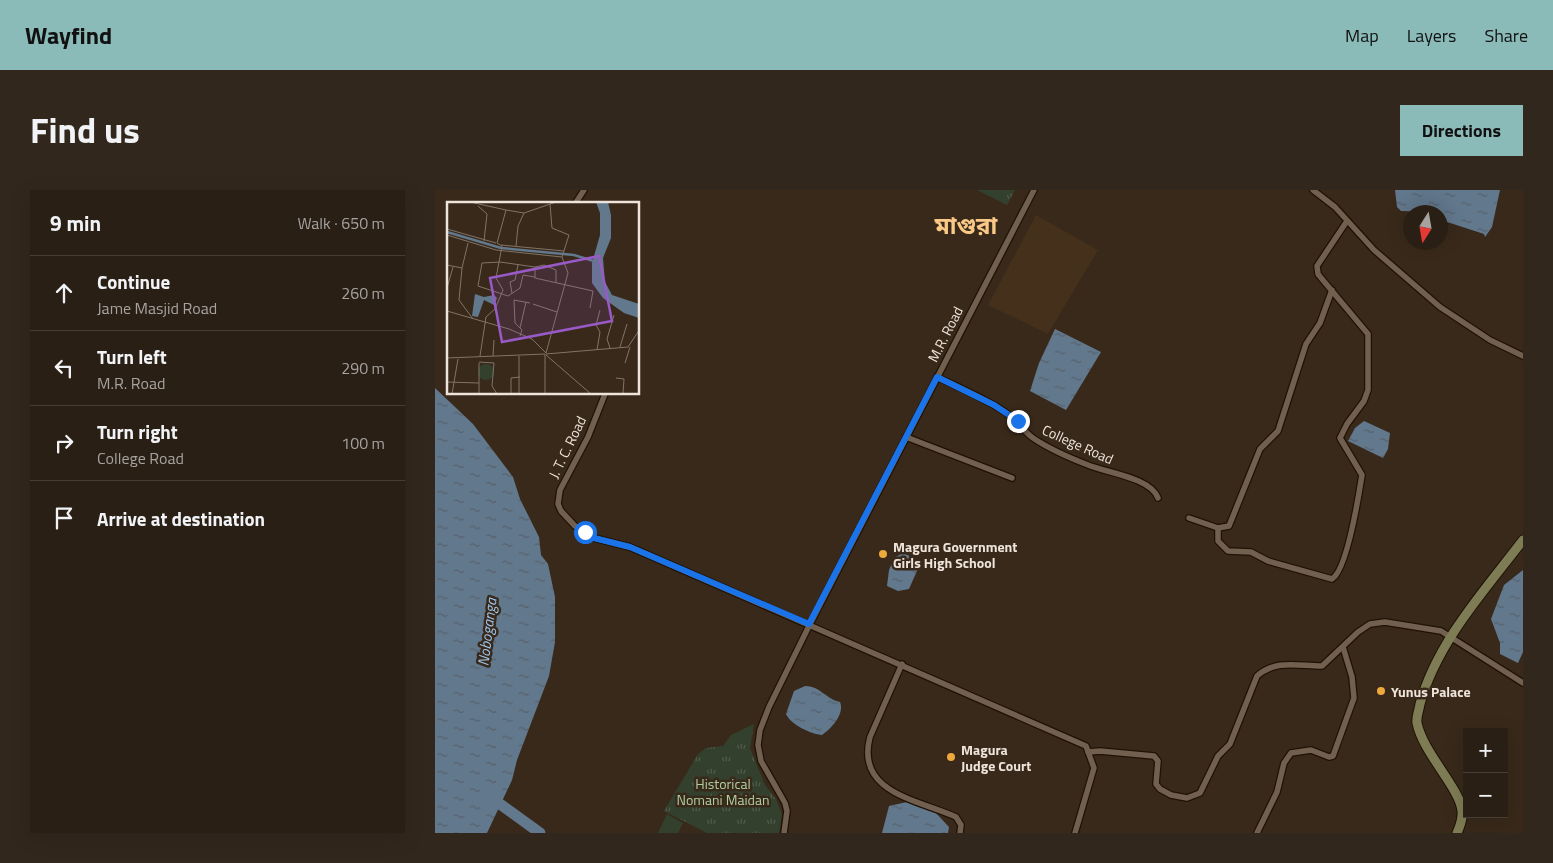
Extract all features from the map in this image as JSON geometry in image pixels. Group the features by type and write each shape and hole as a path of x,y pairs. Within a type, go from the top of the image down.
{"main road":[{"path":"1457,833 1462,822 1462,809 1452,789 1430,756 1416,722 1423,694 1451,637 1523,540"}],"street":[{"path":"576,202 584,190"},
{"name":"M.R. Road","path":"784,833 787,812 785,804 765,768 758,745 769,707 809,624 1034,190"},
{"path":"1313,190 1335,207 1374,250 1440,307 1490,340 1523,356"},
{"path":"1218,528 1218,541 1228,550 1251,552 1268,561 1332,579 1339,571 1350,541 1362,475 1340,438 1347,424 1364,401 1367,390 1369,346 1368,334 1318,274 1317,266 1347,221"},
{"path":"1189,518 1218,528 1229,526 1260,449 1278,431 1306,344 1320,323 1332,290"},
{"name":"College Road","path":"937,377 994,405 1018,421 1033,437 1049,446 1088,465 1146,484 1156,492 1158,498"},
{"name":"J. T. C. Road","path":"605,395 588,437 560,490 558,502 562,512 575,526 594,538 630,547 809,624"},
{"path":"906,437 1012,478"},
{"path":"1088,752 1100,751 1154,756 1158,761 1156,784 1160,789 1171,795 1187,798 1199,792 1207,782 1218,756 1230,744 1257,676 1266,668 1283,664 1322,666 1358,632 1370,624 1385,622 1441,631 1523,683"},
{"path":"809,624 1059,732 1086,746 1094,768 1075,833"},
{"path":"1257,833 1277,792 1285,763 1291,753 1311,750 1329,757 1333,756 1354,698 1352,677 1343,647"},
{"path":"902,664 870,737 868,748 870,767 878,780 889,790 956,817 961,824 960,833"}],"shaded area":[{"path":"1036,215 1098,250 1048,334 988,305"}],"green space":[{"path":"977,190 1015,190 1007,205"},
{"name":"Historical Nomani Maidan","path":"754,724 750,748 765,785 776,799 782,814 779,833 707,833 664,811 698,754 706,748 723,746 731,735"},
{"path":"667,814 683,823 678,833 658,833"}],"water":[{"path":"1395,190 1500,190 1492,227 1485,237 1484,234 1448,222 1448,205 1403,205 1403,211 1397,207"},
{"path":"1055,329 1101,352 1066,410 1030,391 1039,363"},
{"name":"Noboganga","path":"435,388 473,424 513,477 520,499 539,537 541,555 548,564 555,597 555,642 549,676 517,760 512,780 487,833 435,833"},
{"path":"1364,421 1390,433 1388,449 1383,458 1348,441 1355,428"},
{"path":"903,553 918,560 920,564 909,589 898,591 887,586 889,570 894,558"},
{"path":"1523,570 1523,652 1518,663 1500,654 1500,643 1491,619 1504,585"},
{"path":"805,686 815,688 840,702 841,711 839,716 833,725 822,735 802,728 792,722 786,714 794,691"},
{"path":"907,802 935,812 949,827 948,833 882,833 889,806"}],"waterway":[{"path":"489,796 540,833"}],"place":[{"name":"Magura Government Girls High School","path":"883,554"},
{"name":"Yunus Palace","path":"1381,691"},
{"name":"Magura Judge Court","path":"951,757"}],"district":[{"name":"মাগুরা","path":"966,225"}],"route":[{"path":"585,532 594,538 630,547 809,624 937,377 994,405 1018,421"}]}
